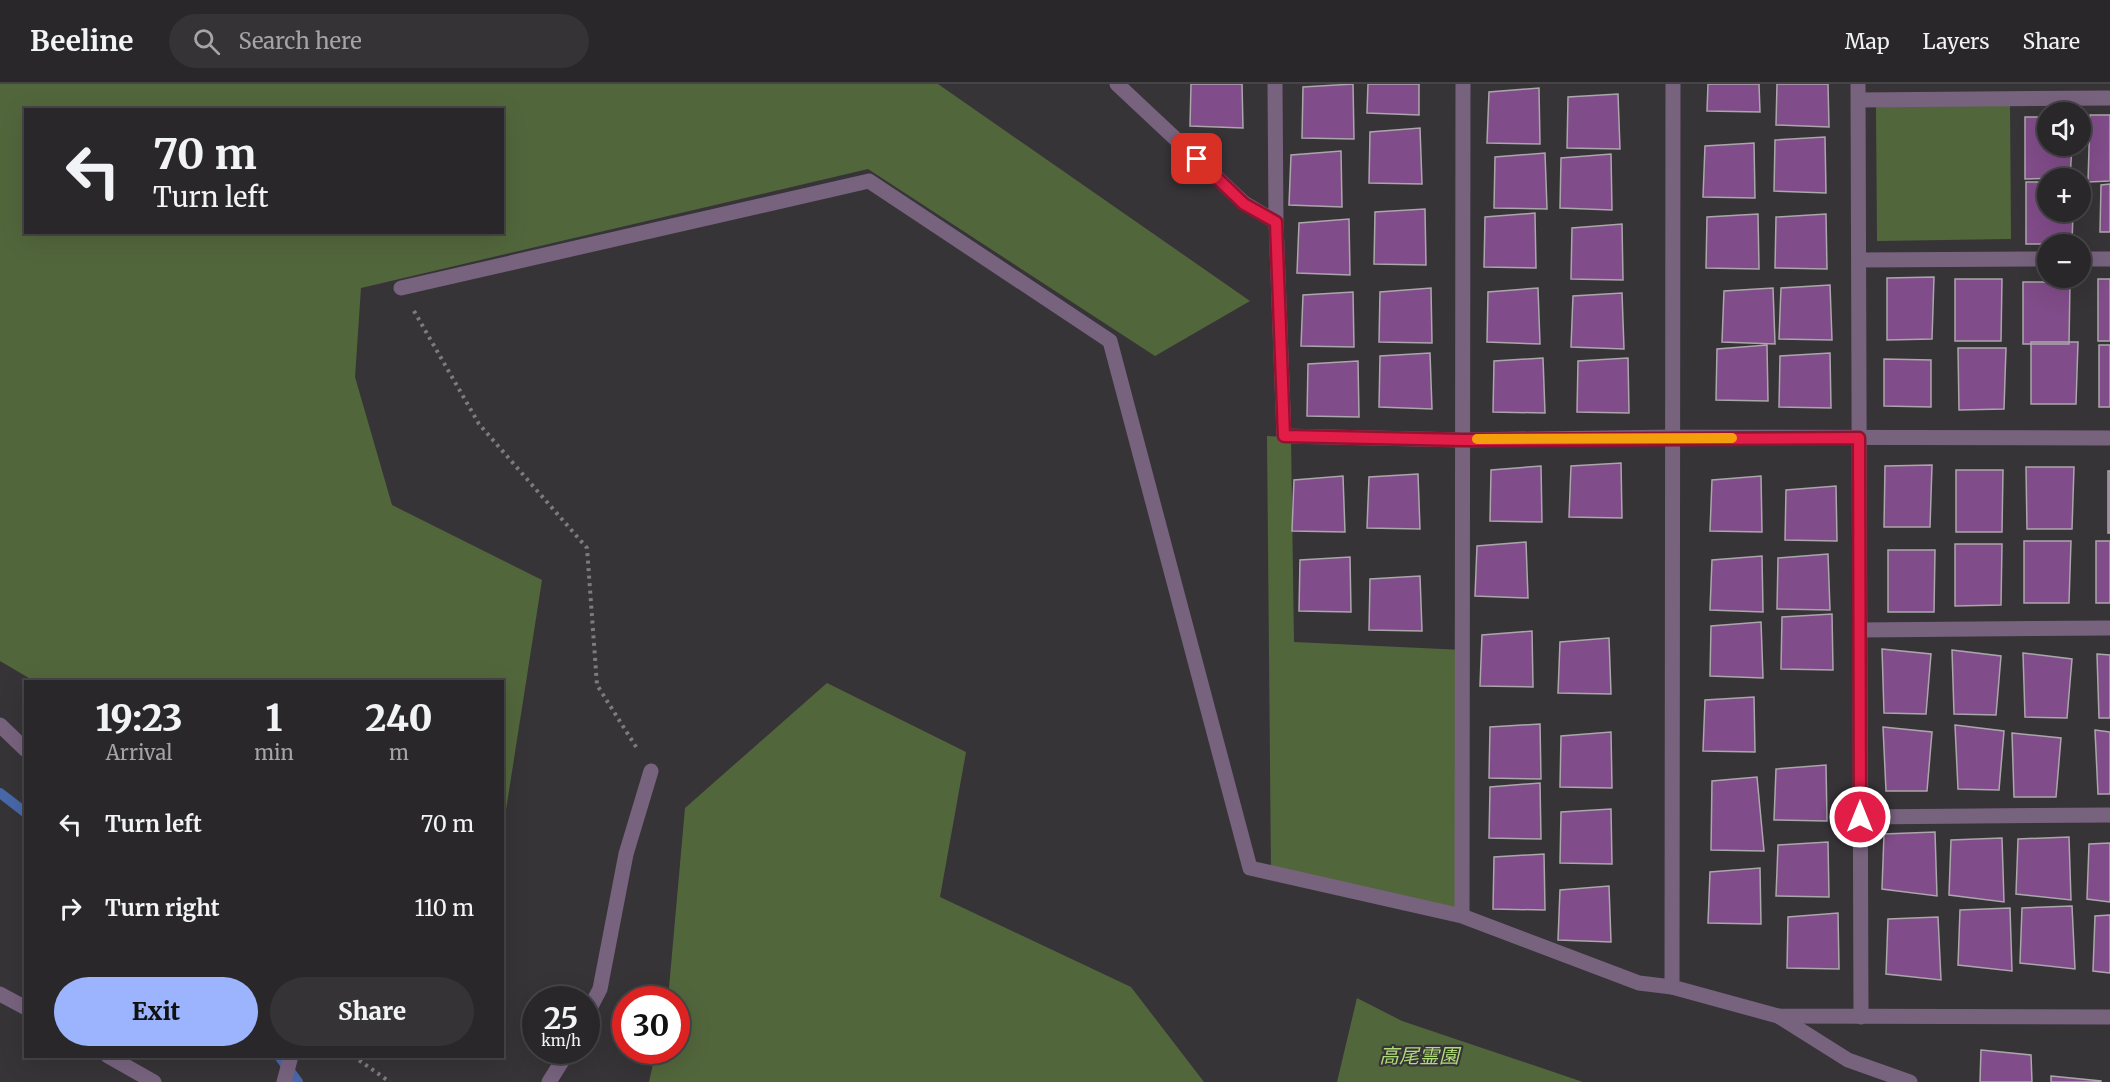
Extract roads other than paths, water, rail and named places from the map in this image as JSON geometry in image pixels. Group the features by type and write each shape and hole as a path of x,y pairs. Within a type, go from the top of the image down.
{"street":[{"path":"1117,84 1244,204 1276,222"},
{"path":"1275,84 1276,222 1284,436 1463,440 1673,437 2110,438"},
{"path":"1462,916 1463,84"},
{"path":"1672,987 1673,84"},
{"path":"1858,84 1861,1017"},
{"path":"1858,100 2110,98"},
{"path":"401,288 869,181 1110,341 1250,868 1462,916 1639,983 1672,987 1778,1016 2110,1017"},
{"path":"1858,260 2037,259"},
{"path":"2091,259 2110,259"},
{"path":"1860,630 2110,628"},
{"path":"0,725 24,748"},
{"path":"600,989 626,854 651,771"},
{"path":"1860,817 2110,815"},
{"path":"0,994 24,1007"},
{"path":"1778,1016 1848,1060 1910,1082"},
{"path":"112,1058 154,1082"},
{"path":"284,1082 290,1058"},
{"path":"549,1082 560,1064"}],"waterway":[{"path":"0,793 24,811"},
{"path":"280,1058 298,1082"}],"park label":[{"name":"高尾霊園","path":"1419,1055"}]}
